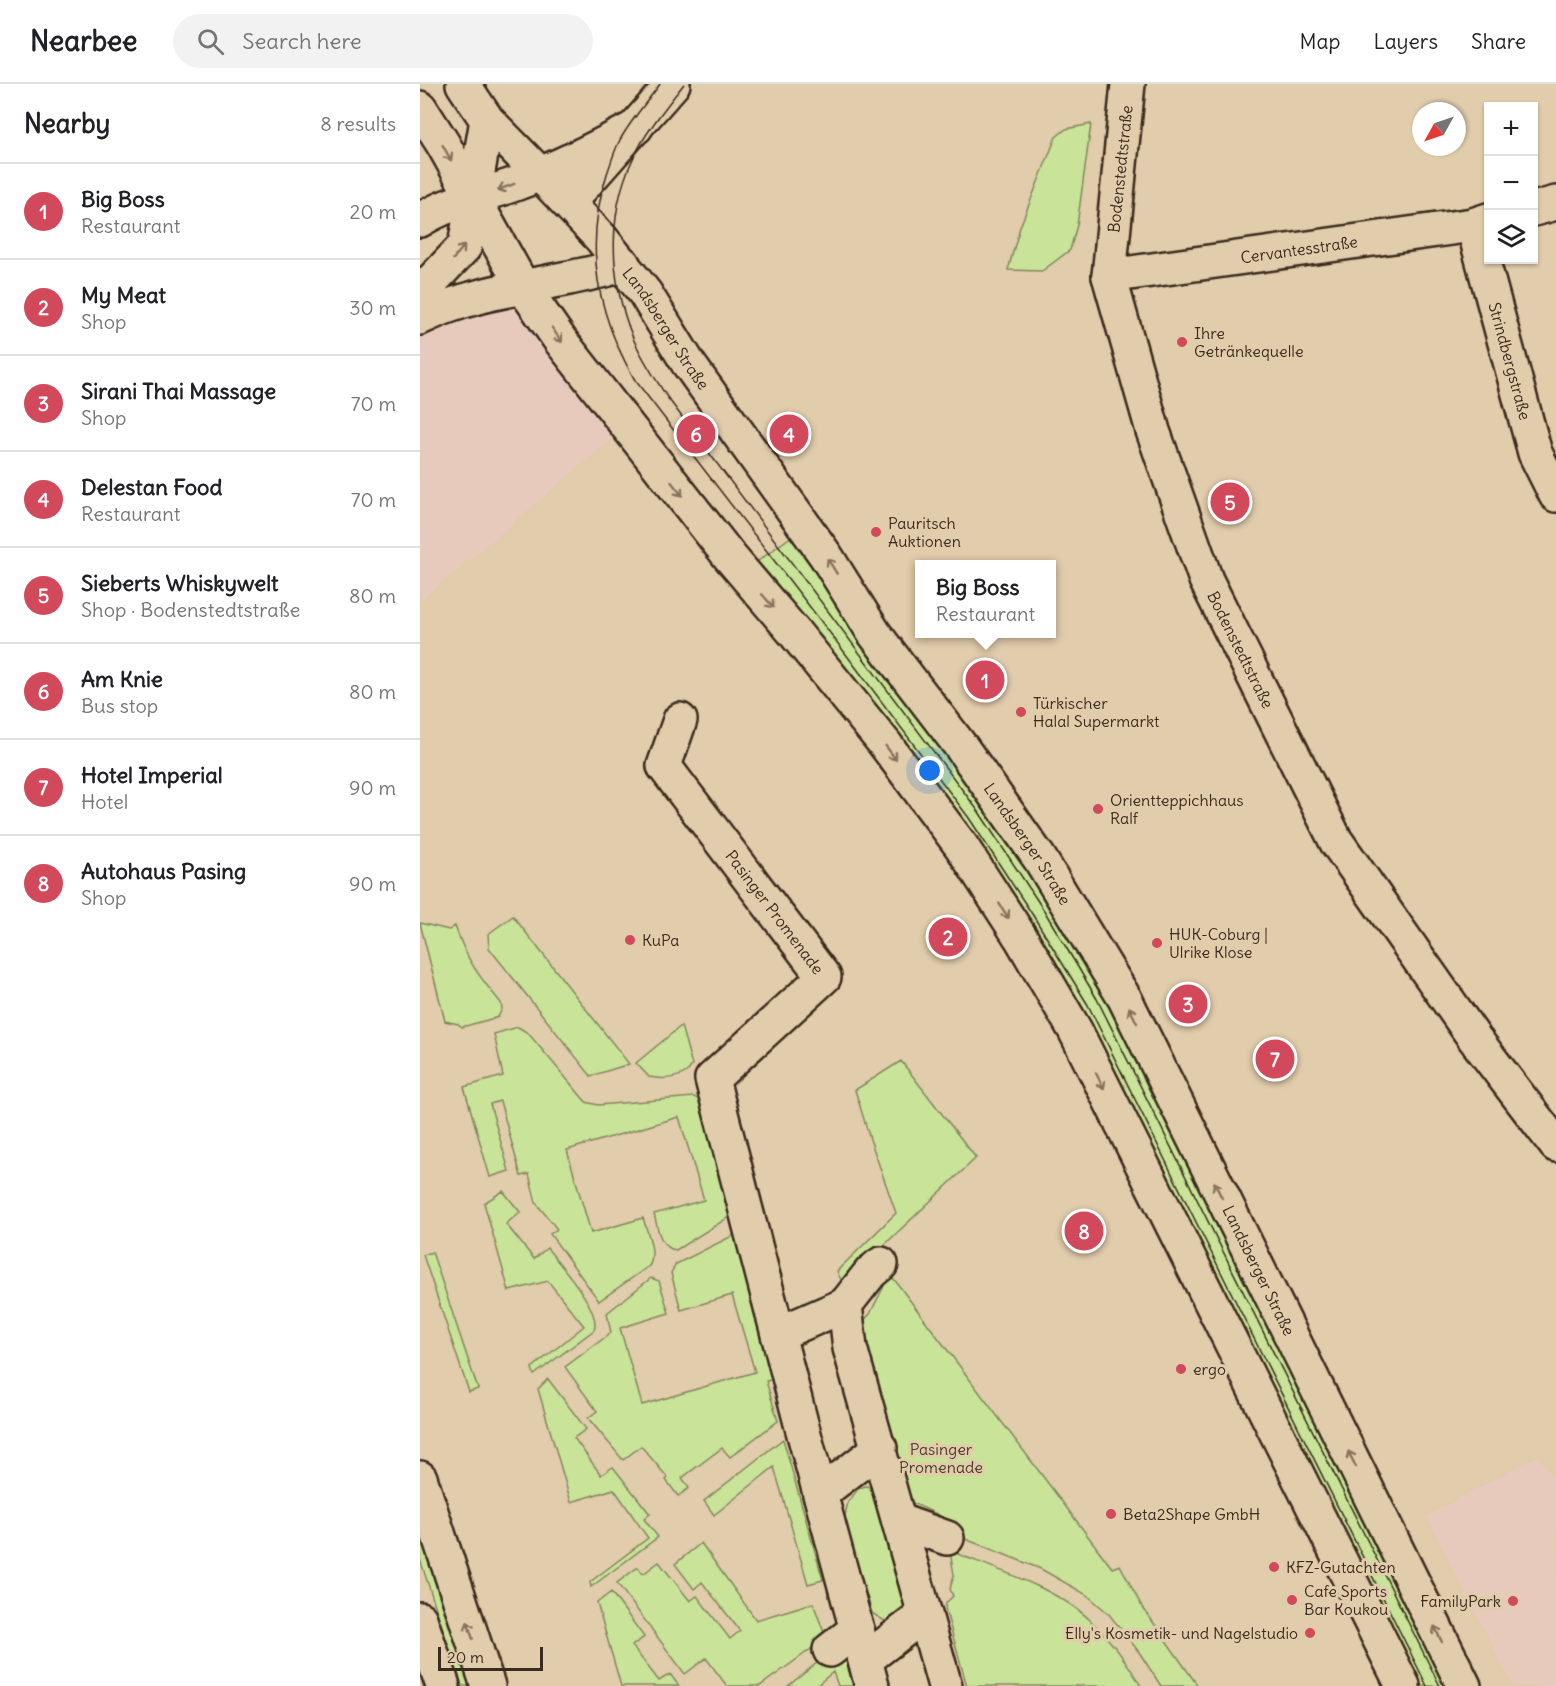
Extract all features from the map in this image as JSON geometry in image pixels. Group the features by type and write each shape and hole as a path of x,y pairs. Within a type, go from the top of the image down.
{"street":[{"name":"Landsberger Straße","path":"463,84 487,120 568,203 623,264 650,299 665,327 701,382 826,556 874,633 962,748 1040,859 1125,999 1464,1686"},
{"path":"568,203 673,84"},
{"name":"Bodenstedtstraße","path":"1128,84 1109,276 1153,431 1206,580 1336,840 1475,1039 1556,1145"},
{"path":"420,108 443,144 523,287 560,340 730,557 885,744 962,847 1021,938 1075,1030 1403,1686"},
{"path":"420,293 465,246 487,120"},
{"path":"420,220 442,207 540,174 636,127"},
{"path":"1538,207 1556,202"},
{"name":"Cervantesstraße","path":"1109,276 1481,222"},
{"name":"Strindbergstraße","path":"1481,222 1536,453 1556,495"},
{"path":"420,318 470,299 623,264"},
{"name":"Pasinger Promenade","path":"680,720 664,766 824,977 704,1080 743,1223 778,1334 792,1430 820,1494 865,1658"},
{"path":"778,1334 845,1305 871,1272 881,1264"},
{"path":"845,1305 850,1348 880,1448 945,1686"},
{"path":"820,1494 880,1448"},
{"path":"420,1478 488,1686"},
{"path":"899,1521 947,1538"},
{"path":"830,1650 865,1658 925,1614"},
{"path":"420,1618 443,1686"}],"shaded area":[{"path":"489,307 512,309 526,317 618,434 420,601 420,340 463,314"},
{"name":"FamilyPark","path":"1537,1456 1556,1481 1556,1686 1513,1686 1427,1516"}],"green space":[{"path":"1091,124 1077,225 1070,250 1042,271 1008,270 1020,227 1056,137 1066,129"},
{"path":"796,533 848,622 986,808 1052,906 1106,995 1451,1686 1416,1686 961,823 822,638 754,564"},
{"path":"513,916 629,1064 591,1076 489,948 488,934"},
{"path":"420,923 449,930 455,926 474,967 501,1003 502,1009 498,1017 462,1027 445,1021"},
{"path":"681,1026 692,1065 689,1070 679,1076 649,1077 636,1063"},
{"path":"518,1027 528,1033 586,1102 598,1105 694,1097 702,1101 732,1213 676,1250 666,1246 658,1231 654,1214 704,1200 679,1117 567,1150 591,1233 643,1218 650,1242 652,1255 649,1266 599,1301 550,1234 557,1229 536,1203 529,1174 521,1176 500,1101 490,1104 509,1171 490,1177 464,1087 503,1076 494,1034"},
{"path":"901,1061 976,1158 844,1283 837,1271 896,1213 855,1090"},
{"path":"503,1191 520,1212 506,1224 534,1259 547,1248 586,1300 595,1321 594,1330 534,1375 532,1368 584,1326 548,1281 509,1291 484,1203"},
{"path":"740,1232 781,1377 766,1381 778,1421 730,1457 722,1448 682,1478 689,1488 678,1496 666,1480 668,1478 641,1446 623,1460 588,1418 597,1411 565,1367 611,1333 607,1313 651,1278 659,1281 669,1313 620,1328 642,1405 755,1372 732,1295 681,1310 671,1273 676,1264"},
{"path":"432,1252 478,1389 469,1392 423,1255"},
{"path":"890,1274 1112,1568 1120,1565 1141,1605 1198,1686 1161,1686 1139,1652 1108,1613 1087,1595 1041,1569 945,1531 939,1515 906,1500 853,1332 870,1314"},
{"path":"548,1379 586,1429 574,1438 601,1475 613,1467 650,1514 644,1519 658,1537 591,1587 590,1582 648,1538 614,1489 571,1502 538,1389"},
{"path":"783,1439 823,1580 808,1584 774,1467 714,1515 704,1501"},
{"path":"865,1486 870,1487 873,1492 908,1619 900,1625 883,1620 872,1613 844,1520 848,1502 858,1489"},
{"path":"420,1535 470,1686 461,1686 420,1559"},
{"path":"701,1543 756,1620 813,1603 826,1638 760,1686 727,1686 706,1658 685,1674 617,1583 638,1567 643,1574 659,1562 690,1601 697,1596 730,1639 740,1631 702,1582 694,1589 675,1564"},
{"path":"950,1551 1023,1580 1060,1598 1076,1609 1090,1620 1111,1643 1141,1686 967,1686 945,1608 946,1603 953,1596 950,1589 954,1575"},
{"path":"611,1592 644,1637 632,1646 659,1681 670,1674 679,1686 621,1686 597,1603"},
{"path":"841,1644 853,1686 838,1686 833,1672 816,1686 788,1686"}],"tram line":[{"path":"660,84 629,125 618,144 607,174 596,228 595,254 603,306 622,355 635,380 969,818 1088,1005 1427,1686"},
{"path":"684,84 639,147 628,170 616,217 615,266 619,291 633,338 667,397 979,812 1045,912 1097,999 1440,1686"}],"place":[{"name":"Ihre Getränkequelle","path":"1182,342"},
{"name":"Am Knie","path":"696,434"},
{"name":"Delestan Food","path":"789,434"},
{"name":"Sieberts Whiskywelt","path":"1230,502"},
{"name":"Pauritsch Auktionen","path":"876,532"},
{"name":"Big Boss","path":"985,680"},
{"name":"Türkischer Halal Supermarkt","path":"1021,712"},
{"name":"Orientteppichhaus Ralf","path":"1098,809"},
{"name":"My Meat","path":"948,937"},
{"name":"KuPa","path":"630,940"},
{"name":"HUK-Coburg | Ulrike Klose","path":"1157,943"},
{"name":"Sirani Thai Massage","path":"1188,1004"},
{"name":"Hotel Imperial","path":"1275,1059"},
{"name":"Autohaus Pasing","path":"1084,1231"},
{"name":"ergo","path":"1181,1369"},
{"name":"Beta2Shape GmbH","path":"1111,1514"},
{"name":"KFZ-Gutachten","path":"1274,1567"},
{"name":"Cafe Sports Bar Koukou","path":"1292,1600"},
{"name":"FamilyPark","path":"1513,1601"},
{"name":"Elly's Kosmetik- und Nagelstudio","path":"1310,1633"}]}
